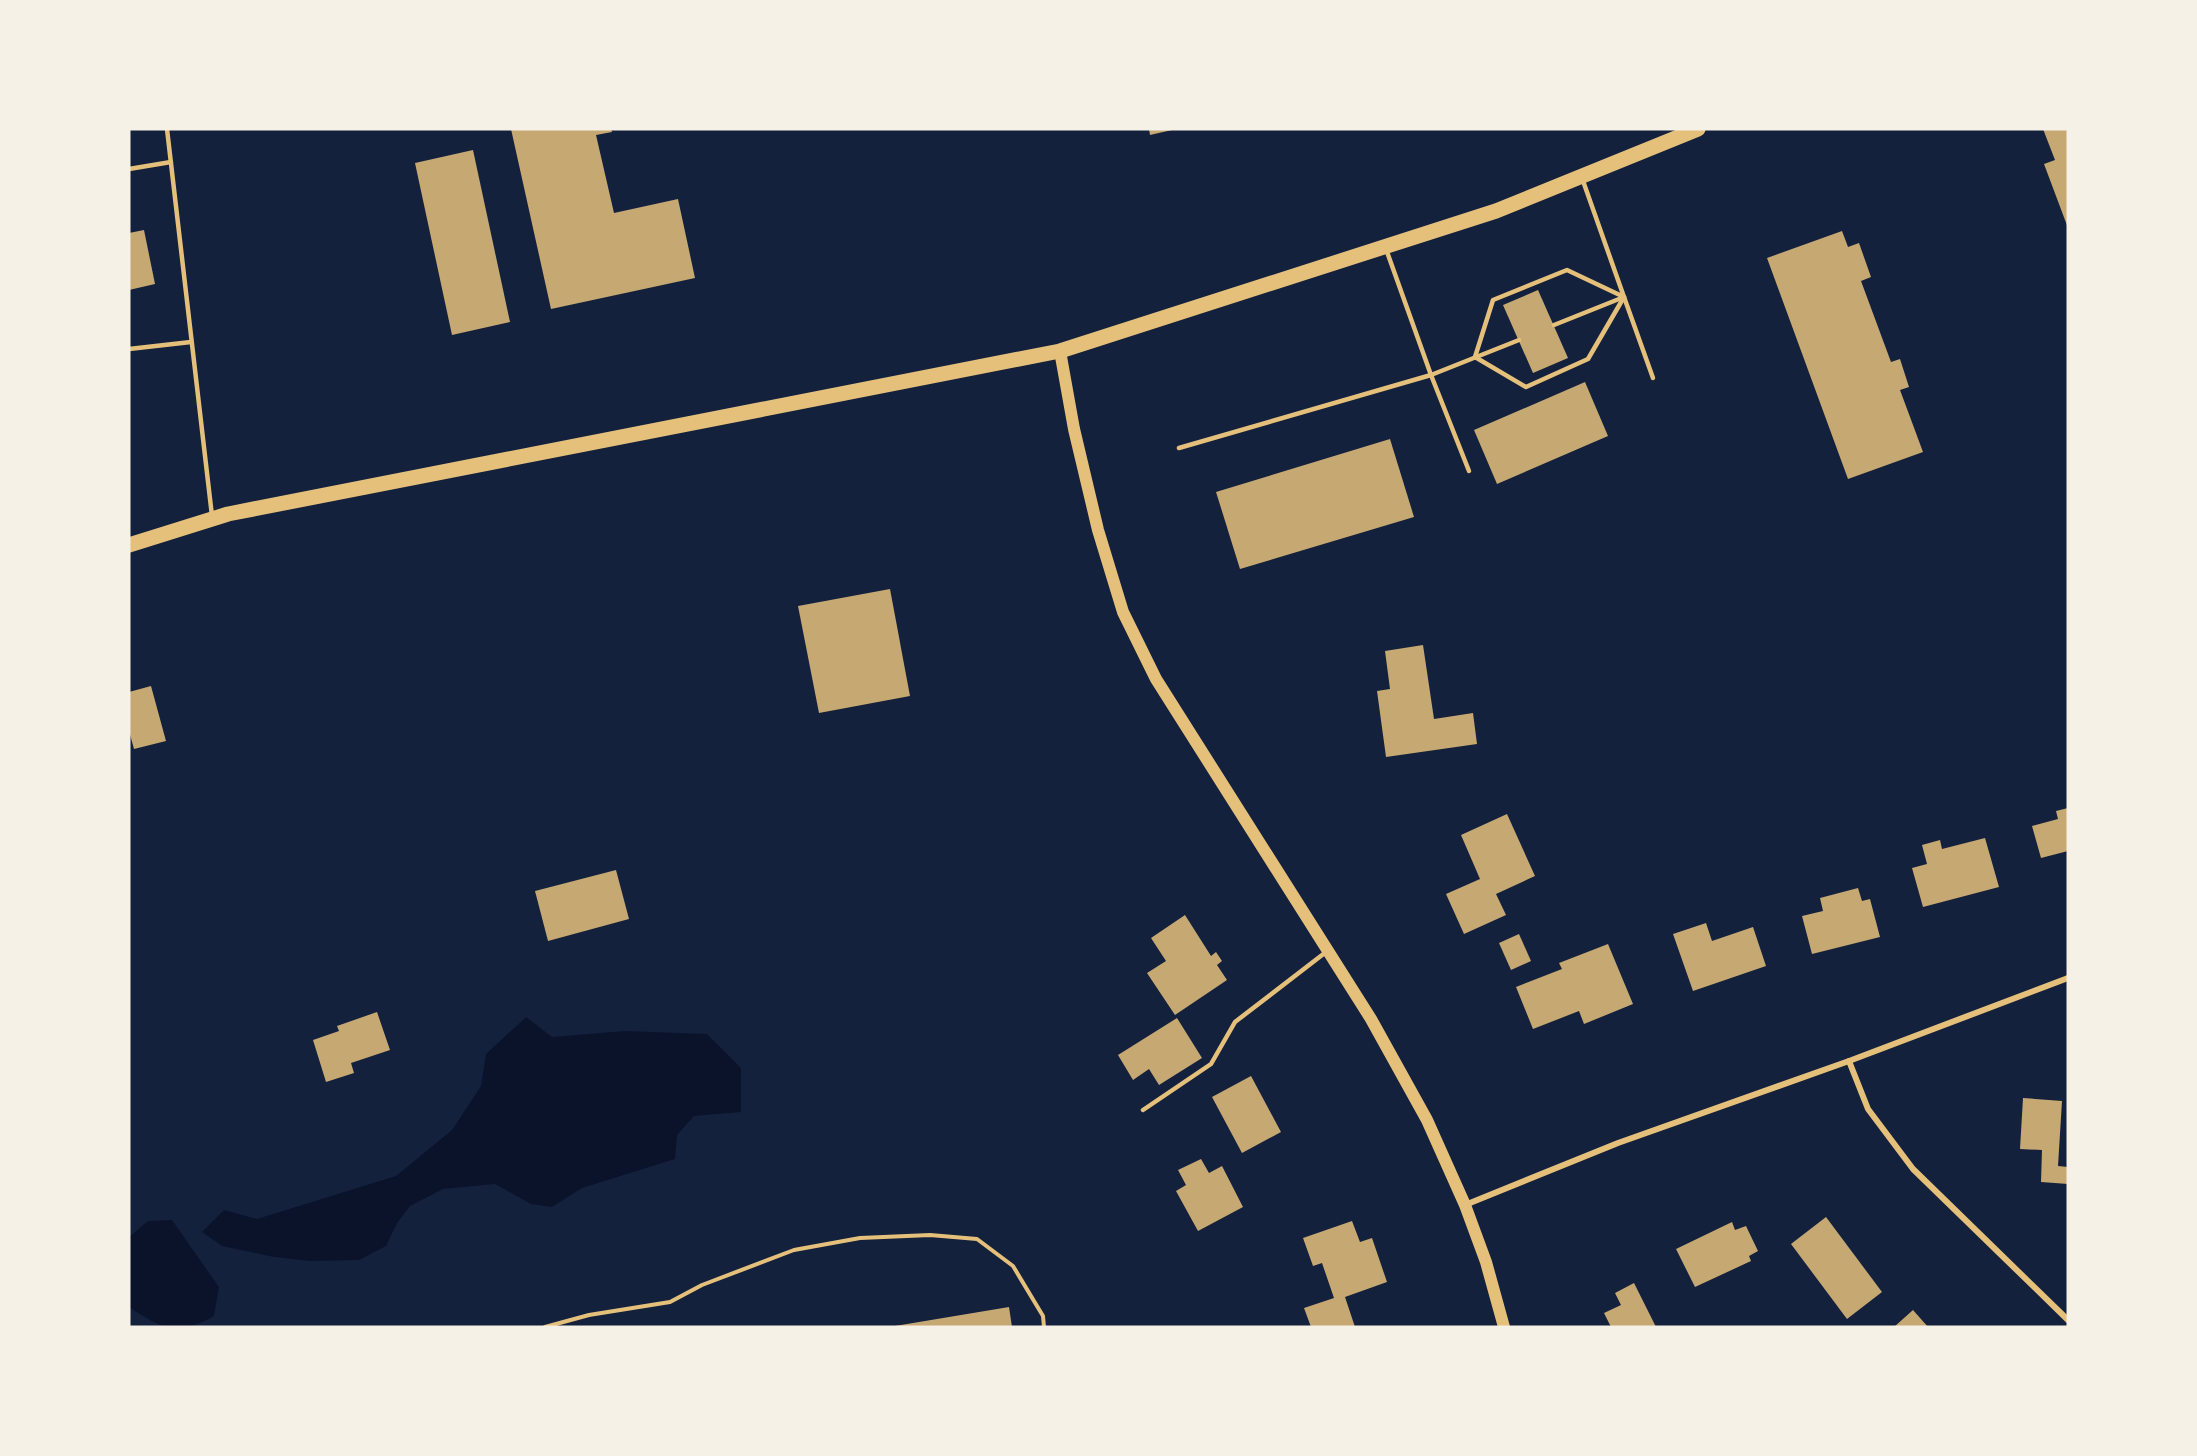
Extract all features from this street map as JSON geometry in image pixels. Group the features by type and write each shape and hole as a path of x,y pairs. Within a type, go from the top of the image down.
{"main road":[{"path":"129,545 212,519 1060,351 1496,211 1698,129"},
{"path":"1060,351 1074,429 1098,530 1123,612 1156,679 1371,1019 1427,1120 1465,1205 1486,1262 1504,1327"}],"street":[{"path":"1465,1205 1618,1143 1850,1061 2068,978"},
{"path":"1850,1061 1868,1109 1913,1169 2068,1320"}],"lane":[{"path":"167,129 212,519"},
{"path":"129,169 171,162"},
{"path":"1581,176 1653,378"},
{"path":"1385,246 1431,375 1469,471"},
{"path":"1475,357 1493,300 1567,270 1624,297"},
{"path":"1554,325 1624,297"},
{"path":"1475,357 1526,387 1588,359 1624,297"},
{"path":"1179,448 1431,375 1519,340"},
{"path":"129,349 191,342"},
{"path":"1143,1110 1210,1064 1235,1022 1328,951"}],"path":[{"path":"545,1327 589,1315 670,1302 702,1285 794,1250 860,1238 930,1235 977,1239 1013,1266 1043,1316 1044,1327"}],"water":[{"path":"526,1017 552,1037 625,1031 707,1034 741,1068 741,1112 694,1116 677,1135 675,1159 582,1188 552,1207 531,1204 495,1184 443,1189 410,1206 397,1223 386,1246 359,1260 310,1261 274,1257 222,1246 202,1232 224,1210 257,1219 396,1176 452,1130 481,1086 486,1054"},
{"path":"172,1220 219,1287 214,1316 190,1327 170,1328 151,1321 129,1307 129,1237 148,1221"}],"building":[{"path":"511,129 611,129 612,132 596,135 614,213 678,199 695,278 551,309"},
{"path":"1149,129 1172,129 1172,130 1150,135"},
{"path":"2043,129 2068,129 2068,228 2044,164 2055,160"},
{"path":"473,150 510,322 452,335 415,163"},
{"path":"144,230 155,284 129,290 129,233"},
{"path":"1842,231 1848,247 1859,243 1871,277 1861,281 1891,362 1900,359 1909,387 1900,390 1923,452 1848,479 1767,258"},
{"path":"1538,290 1568,358 1533,373 1503,305"},
{"path":"1585,382 1608,436 1497,484 1474,430"},
{"path":"1390,439 1414,517 1240,569 1216,492"},
{"path":"890,589 910,696 819,713 798,606"},
{"path":"1423,645 1434,719 1473,713 1477,744 1386,757 1377,691 1390,689 1385,651"},
{"path":"151,686 166,741 134,749 129,731 129,692"},
{"path":"2068,808 2068,851 2041,858 2032,826 2058,819 2056,811"},
{"path":"1507,814 1535,876 1496,894 1506,915 1464,934 1446,894 1480,879 1461,835"},
{"path":"1985,838 1999,887 1923,907 1912,868 1927,864 1922,845 1940,840 1942,849"},
{"path":"616,870 629,919 548,941 535,891"},
{"path":"1858,888 1862,901 1870,899 1880,937 1812,954 1802,916 1823,911 1820,898"},
{"path":"1185,915 1211,956 1216,952 1222,961 1217,965 1227,980 1175,1015 1147,973 1166,961 1151,938"},
{"path":"1706,923 1712,941 1753,927 1766,966 1693,991 1673,934"},
{"path":"1519,934 1531,961 1511,970 1499,943"},
{"path":"1608,944 1633,1004 1584,1024 1579,1011 1533,1029 1516,987 1562,969 1559,963"},
{"path":"377,1012 390,1050 351,1063 354,1073 326,1082 313,1040 339,1031 337,1026"},
{"path":"1177,1018 1202,1058 1159,1085 1149,1069 1133,1080 1118,1055"},
{"path":"1251,1076 1281,1132 1242,1153 1212,1097"},
{"path":"2023,1098 2062,1101 2058,1166 2068,1167 2068,1184 2041,1182 2042,1150 2020,1149"},
{"path":"1201,1159 1209,1173 1222,1166 1243,1207 1198,1231 1176,1191 1186,1185 1178,1170"},
{"path":"1826,1217 1882,1292 1847,1319 1791,1244"},
{"path":"1352,1221 1360,1242 1372,1238 1387,1282 1345,1297 1355,1327 1311,1327 1304,1308 1334,1298 1322,1263 1313,1266 1303,1238"},
{"path":"1732,1222 1735,1230 1746,1226 1758,1251 1749,1256 1751,1261 1695,1287 1676,1249"},
{"path":"1634,1283 1656,1327 1611,1327 1604,1313 1621,1305 1615,1293"},
{"path":"1009,1307 1012,1327 895,1327 895,1326"},
{"path":"1913,1310 1928,1327 1894,1327"}]}
